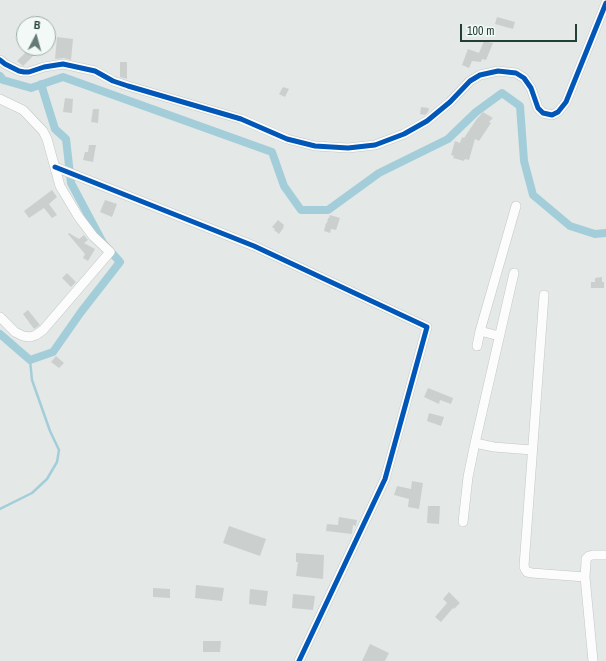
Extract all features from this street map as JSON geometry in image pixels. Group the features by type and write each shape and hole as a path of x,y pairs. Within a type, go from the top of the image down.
{"street":[{"path":"0,60 19,72 29,72 44,67 63,64 95,71 112,81 241,119 287,139 315,146 348,148 375,145 404,134 427,121 450,102 470,81 480,75 498,71 516,73 524,78 531,88 538,108 543,113 552,115 558,112 566,102 606,3"},
{"path":"0,99 24,110 43,131 47,139 60,186 78,216 93,236 110,252 44,330 36,335 30,337 23,336 16,332 0,317"},
{"path":"55,167 254,246 427,327 385,480 299,661"},
{"path":"477,346 516,206"},
{"path":"463,522 468,477 514,273"},
{"path":"544,295 524,566 525,570 532,574 585,577"},
{"path":"480,331 499,336"},
{"path":"475,443 510,449 532,450"},
{"path":"593,661 585,577 586,559 593,555 606,555"}],"building":[{"path":"497,17 515,22 513,29 495,24"},
{"path":"57,37 73,39 71,60 64,58 55,59"},
{"path":"484,41 493,43 486,60 482,59 481,62 472,61 469,68 462,65 468,49 479,53"},
{"path":"22,56 33,56 23,66 17,61"},
{"path":"120,62 127,62 127,79 120,77"},
{"path":"283,87 289,89 285,97 279,94"},
{"path":"65,98 73,99 72,113 63,112"},
{"path":"421,107 429,108 425,115 420,114"},
{"path":"93,109 99,109 98,123 91,122"},
{"path":"483,112 493,118 489,122 491,123 479,141 475,139 469,160 465,159 464,161 453,158 454,156 451,155 455,141 460,143 462,137 464,138"},
{"path":"89,145 96,145 93,162 83,160 85,152 88,152"},
{"path":"52,190 57,197 49,204 57,215 52,218 44,208 29,218 24,211"},
{"path":"105,200 117,204 112,217 100,212"},
{"path":"330,215 340,218 336,230 331,229 330,233 324,231"},
{"path":"278,220 284,225 279,234 272,227"},
{"path":"69,233 79,239 84,235 88,240 84,243 95,249 88,261 83,258 85,254 68,234"},
{"path":"67,273 76,282 71,287 62,278"},
{"path":"602,277 604,288 591,288 591,282 595,282 595,278"},
{"path":"28,310 40,325 34,329 23,314"},
{"path":"56,356 64,363 59,368 51,362"},
{"path":"428,388 453,398 451,404 440,400 439,404 424,397"},
{"path":"429,413 444,417 441,426 427,421"},
{"path":"412,481 423,483 419,509 408,507 409,499 394,495 397,486 411,489"},
{"path":"428,506 440,506 439,524 427,523"},
{"path":"339,517 357,520 356,526 353,525 352,534 326,531 327,524 338,525"},
{"path":"229,526 266,539 260,556 223,543"},
{"path":"296,553 324,555 323,579 296,576 298,562 296,562"},
{"path":"196,585 224,588 222,601 195,598"},
{"path":"153,588 170,589 170,598 153,597"},
{"path":"250,589 268,591 266,606 249,604"},
{"path":"449,592 460,603 454,609 453,608 441,622 435,617 447,603 443,599"},
{"path":"293,594 315,596 313,610 292,608"},
{"path":"203,641 221,641 220,652 203,652"},
{"path":"370,644 389,653 385,661 362,661"}],"waterway":[{"path":"0,76 3,80 31,88 63,77 272,152 284,186 301,210 328,210 379,173 448,139 476,112 502,93 520,106 524,161 533,195 570,226 595,234 606,233"},
{"path":"0,334 30,360 53,352 81,312 120,262 103,243 71,183 66,139 55,129 41,84"},
{"path":"0,509 32,493 47,479 57,462 59,450 50,431 32,380 30,360"}],"cycle path":[{"path":"0,60 5,64 24,72 63,64 95,71 113,81 128,86 241,119 287,139 315,146 348,148 375,145 404,134 427,121 450,102 470,81 480,75 498,71 516,73 524,78 531,88 538,108 543,113 552,115 558,112 566,102 606,3"},
{"path":"55,167 254,246 427,327 385,479 299,661"}]}
